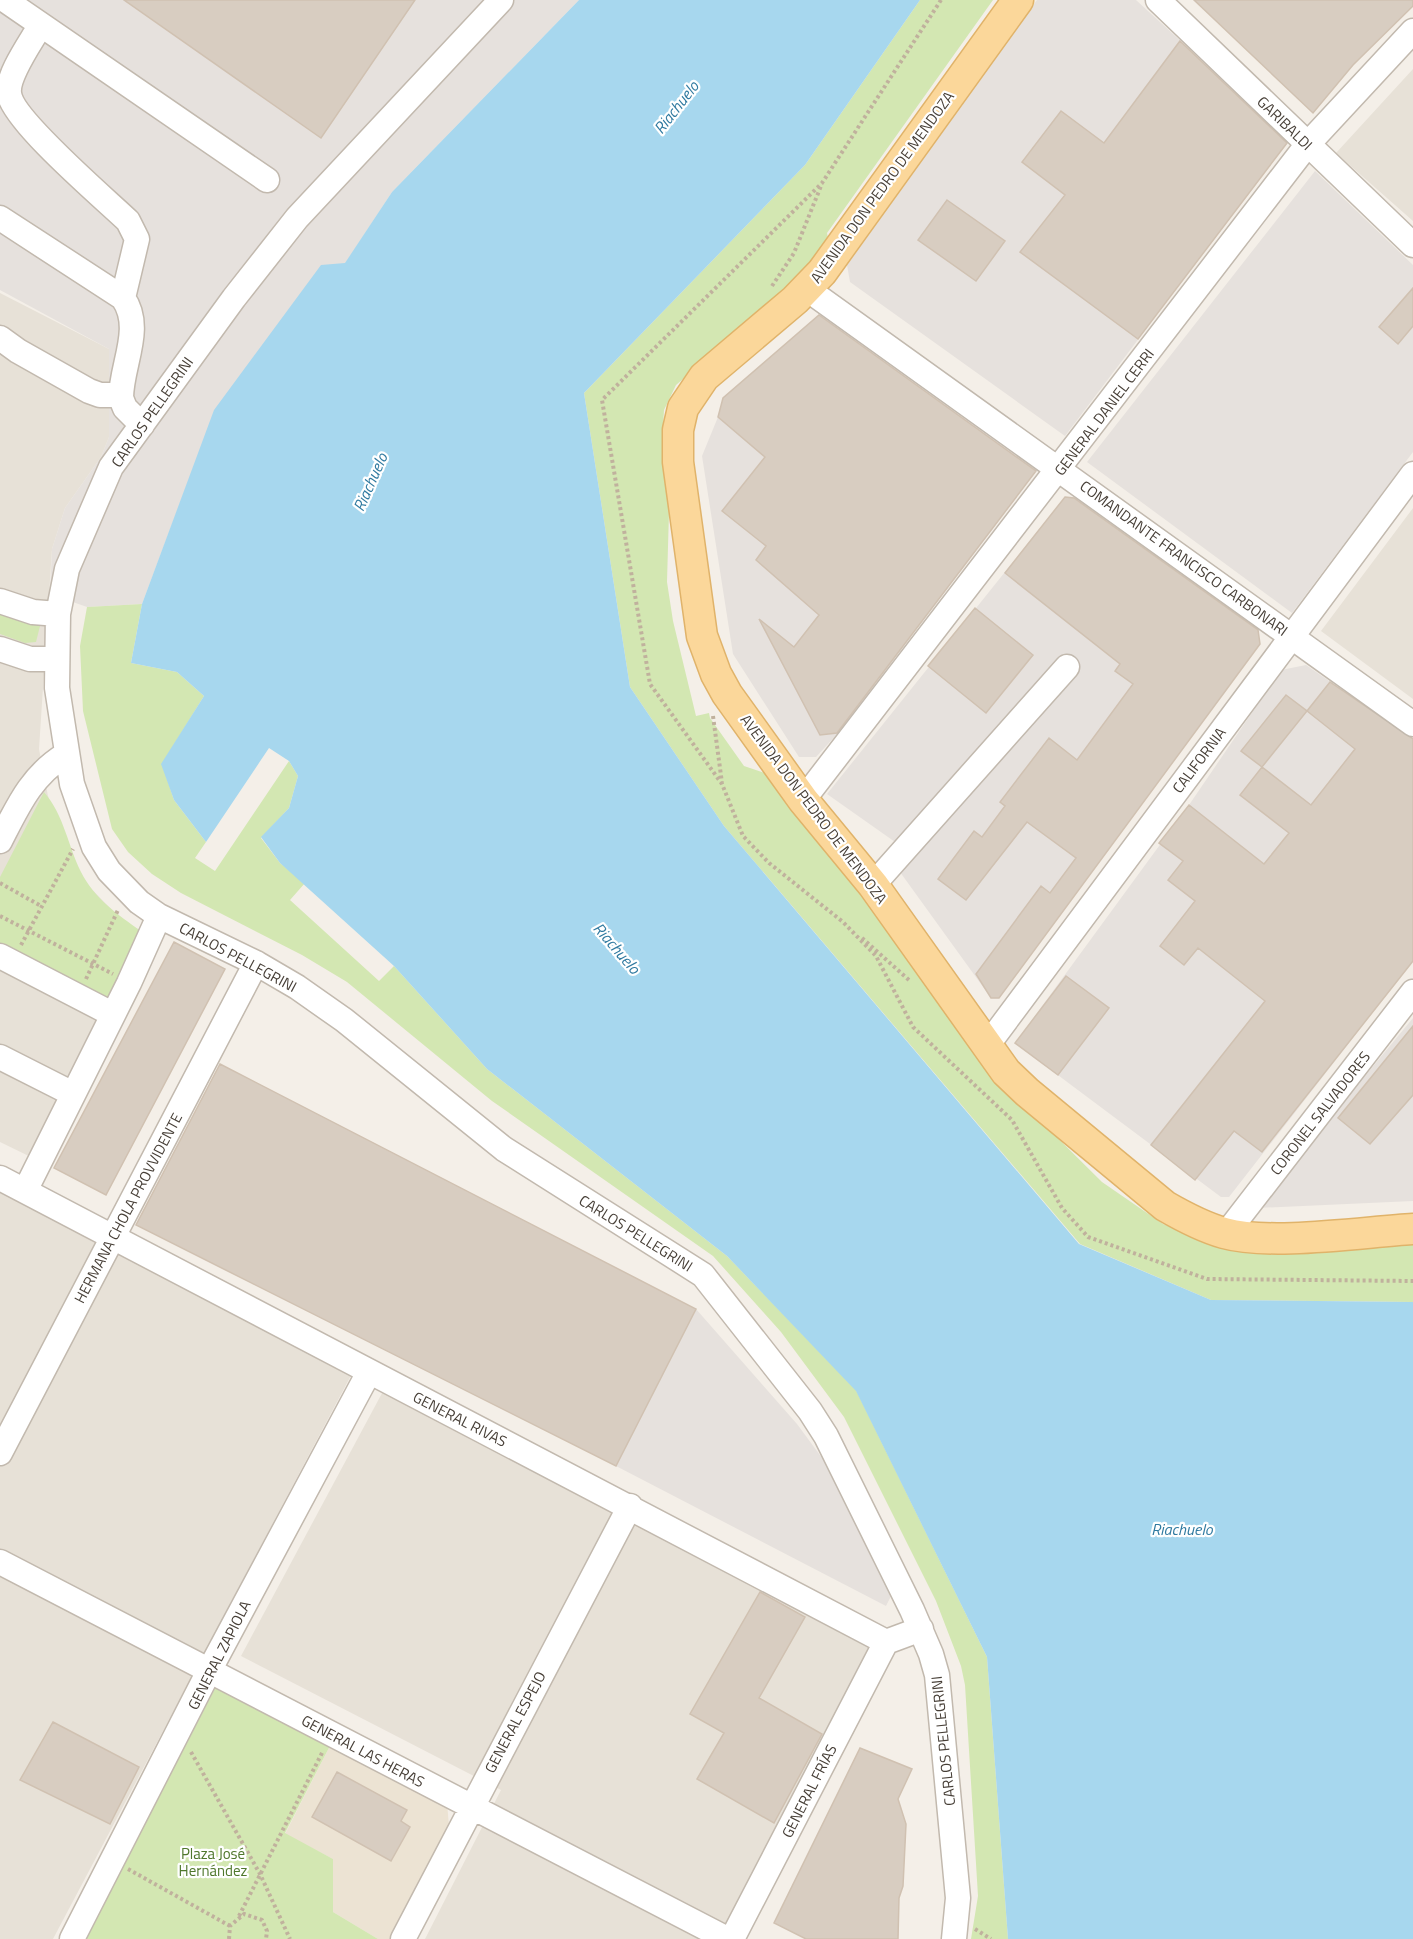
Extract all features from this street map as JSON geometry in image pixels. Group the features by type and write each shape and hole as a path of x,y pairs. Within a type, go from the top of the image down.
{"main road":[{"name":"AVENIDA DON PEDRO DE MENDOZA","path":"1018,0 822,272 807,289 695,387 680,418 678,462 697,606 708,656 727,694 802,800 873,885 986,1047 1027,1092 1165,1206 1189,1220 1226,1234 1291,1237 1413,1229"}],"street":[{"path":"4,0 267,180"},
{"name":"CARLOS PELLEGRINI","path":"501,0 297,218 234,298 111,467 67,569 58,614 56,659 65,755 85,827 109,871 126,890 159,916 256,963 297,987 344,1020 504,1149 703,1275 810,1411 826,1436 921,1629 937,1675 943,1715 958,1898 954,1939"},
{"name":"GARIBALDI","path":"1158,0 1413,245"},
{"path":"40,26 10,80 9,94 27,124 128,221 134,231 135,248 123,298"},
{"name":"GENERAL DANIEL CERRI","path":"802,800 1060,469 1307,145 1413,31"},
{"path":"0,218 123,298 133,316 133,328 121,395 125,408 142,424"},
{"name":"COMANDANTE FRANCISCO CARBONARI","path":"807,289 1413,724"},
{"path":"0,338 18,351 89,391 100,395 121,395"},
{"name":"CALIFORNIA","path":"986,1047 1413,474"},
{"path":"0,601 33,612 58,614"},
{"path":"0,649 30,658 56,659"},
{"path":"873,885 1067,667"},
{"path":"0,841 26,790 40,773 65,755"},
{"path":"25,1191 129,983 159,916"},
{"path":"6,959 112,1014"},
{"name":"HERMANA CHOLA PROVVIDENTE","path":"0,1453 256,963"},
{"name":"CORONEL SALVADORES","path":"1226,1234 1413,992"},
{"path":"0,1057 73,1094"},
{"name":"GENERAL RIVAS","path":"0,1178 886,1642"},
{"name":"GENERAL ZAPIOLA","path":"72,1939 209,1671 369,1372"},
{"name":"GENERAL ESPEJO","path":"403,1939 470,1807 630,1506"},
{"name":"GENERAL LAS HERAS","path":"0,1562 726,1939"},
{"path":"886,1642 921,1629"},
{"name":"GENERAL FRÍAS","path":"732,1939 886,1642"}],"path":[{"path":"769,291 794,253 822,183"},
{"path":"6,959 28,930 85,827"},
{"path":"0,883 41,906"},
{"path":"78,996 126,890"},
{"path":"0,916 129,983"},
{"path":"179,1732 260,1874 290,1939"},
{"path":"228,1939 230,1926 239,1916 332,1734"},
{"path":"113,1861 230,1926"},
{"path":"239,1916 251,1914 262,1920 267,1931 266,1939"}],"shaded area":[{"path":"0,0 579,0 392,192 345,264 215,410 142,604 87,607 50,594 52,549 65,508 101,457 109,437 109,349 0,290"},
{"path":"1037,0 1136,0 1282,134 1287,143 1065,436 850,282 847,265"},
{"path":"1413,69 1413,221 1336,153"},
{"path":"1315,171 1413,265 1413,452 1292,613 1087,462"},
{"path":"0,293 109,349 109,437 101,457 65,508 52,549 39,749 48,796 62,838 80,877 133,932 37,1160 0,1142"},
{"path":"821,313 1038,469 839,732 816,757 799,757 733,654 702,456 723,398"},
{"path":"1065,497 1085,499 1187,579 1257,629 1260,644 999,998 991,998 900,872 905,849 827,794"},
{"path":"1413,508 1413,699 1321,631"},
{"path":"1306,665 1413,739 1413,961 1229,1197 1221,1197 1015,1043 1189,805 1281,670"},
{"path":"1413,1018 1413,1201 1256,1208"},
{"path":"0,1185 357,1364 53,1939 0,1939"},
{"path":"696,1309 797,1424 828,1466 891,1596 886,1606 616,1466"},
{"path":"388,1382 873,1649 718,1939 425,1939 501,1790 241,1656"},
{"path":"333,1740 447,1803 449,1826 392,1939 378,1939 333,1912 333,1859 285,1834"}],"green space":[{"path":"920,0 993,0 827,233 830,248 797,283 676,385 664,410 662,442 670,477 667,582 673,621 696,716 709,713 710,718 744,766 768,774 832,852 1001,1082 1102,1182 1163,1224 1222,1248 1263,1253 1413,1244 1413,1302 1211,1300 1080,1244 724,826 630,687 584,393 805,165"},
{"path":"142,604 131,663 177,672 204,696 162,764 174,800 206,842 195,858 215,871 289,761 298,776 289,808 261,838 280,863 305,883 290,900 379,981 394,966 487,1069 727,1256 856,1390 987,1657 1008,1939 971,1939 978,1896 965,1685 961,1666 936,1601 844,1417 781,1332 713,1256 492,1101 347,982 302,955 181,893 152,874 128,852 112,829 83,711 80,646 87,607"},
{"path":"0,607 41,622 36,642 25,643 0,634"},
{"path":"44,792 56,811 86,881 107,905 141,931 108,1002 0,948 0,877"},
{"name":"Plaza José Hernández","path":"222,1675 333,1740 285,1833 333,1859 333,1912 378,1939 85,1939"}],"water":[{"name":"Riachuelo","path":"579,0 920,0 805,165 584,393 630,687 724,826 1079,1244 1211,1300 1413,1302 1413,1939 1008,1939 987,1657 856,1391 727,1256 487,1069 394,966 280,863 261,837 289,808 298,776 289,761 269,748 206,842 174,800 161,764 204,696 177,672 131,663 142,604 214,410 321,265 345,263 392,192"}],"building":[{"path":"124,0 415,0 321,138"},
{"path":"1194,0 1413,0 1413,6 1353,65 1313,113"},
{"path":"1180,41 1287,143 1138,339 1020,252 1065,195 1022,162 1061,111 1104,143"},
{"path":"947,200 1005,241 976,281 918,240"},
{"path":"1413,288 1413,326 1398,344 1379,327"},
{"path":"819,315 1036,471 837,733 820,735 759,619 794,647 819,615 756,560 766,546 722,511 765,457 718,417 723,398"},
{"path":"1065,497 1074,498 1258,630 1260,644 999,998 991,998 976,974 1041,886 1050,893 1076,858 1027,822 966,900 938,879 974,831 982,837 1005,806 1000,802 1049,738 1077,760 1133,684 1115,671 1120,664 1005,573"},
{"path":"975,608 1033,655 986,713 928,666"},
{"path":"1330,682 1413,739 1413,961 1262,1152 1234,1131 1195,1180 1151,1145 1265,1001 1198,948 1184,965 1160,946 1195,901 1168,880 1183,861 1159,843 1189,805 1264,864 1289,833 1240,795 1262,767 1311,805 1355,749 1307,711"},
{"path":"1286,695 1307,711 1262,767 1241,751"},
{"path":"174,942 225,969 106,1195 54,1168"},
{"path":"1066,976 1109,1008 1058,1075 1015,1043"},
{"path":"1413,1026 1413,1095 1370,1144 1338,1118"},
{"path":"220,1064 696,1309 616,1466 136,1225"},
{"path":"760,1592 805,1617 759,1698 822,1734 774,1823 697,1779 724,1733 690,1714"},
{"path":"53,1722 139,1767 110,1824 20,1780"},
{"path":"860,1748 912,1769 898,1799 906,1824 903,1886 899,1898 898,1939 806,1939 774,1923"},
{"path":"337,1772 407,1810 401,1821 410,1827 391,1861 312,1817"}]}
